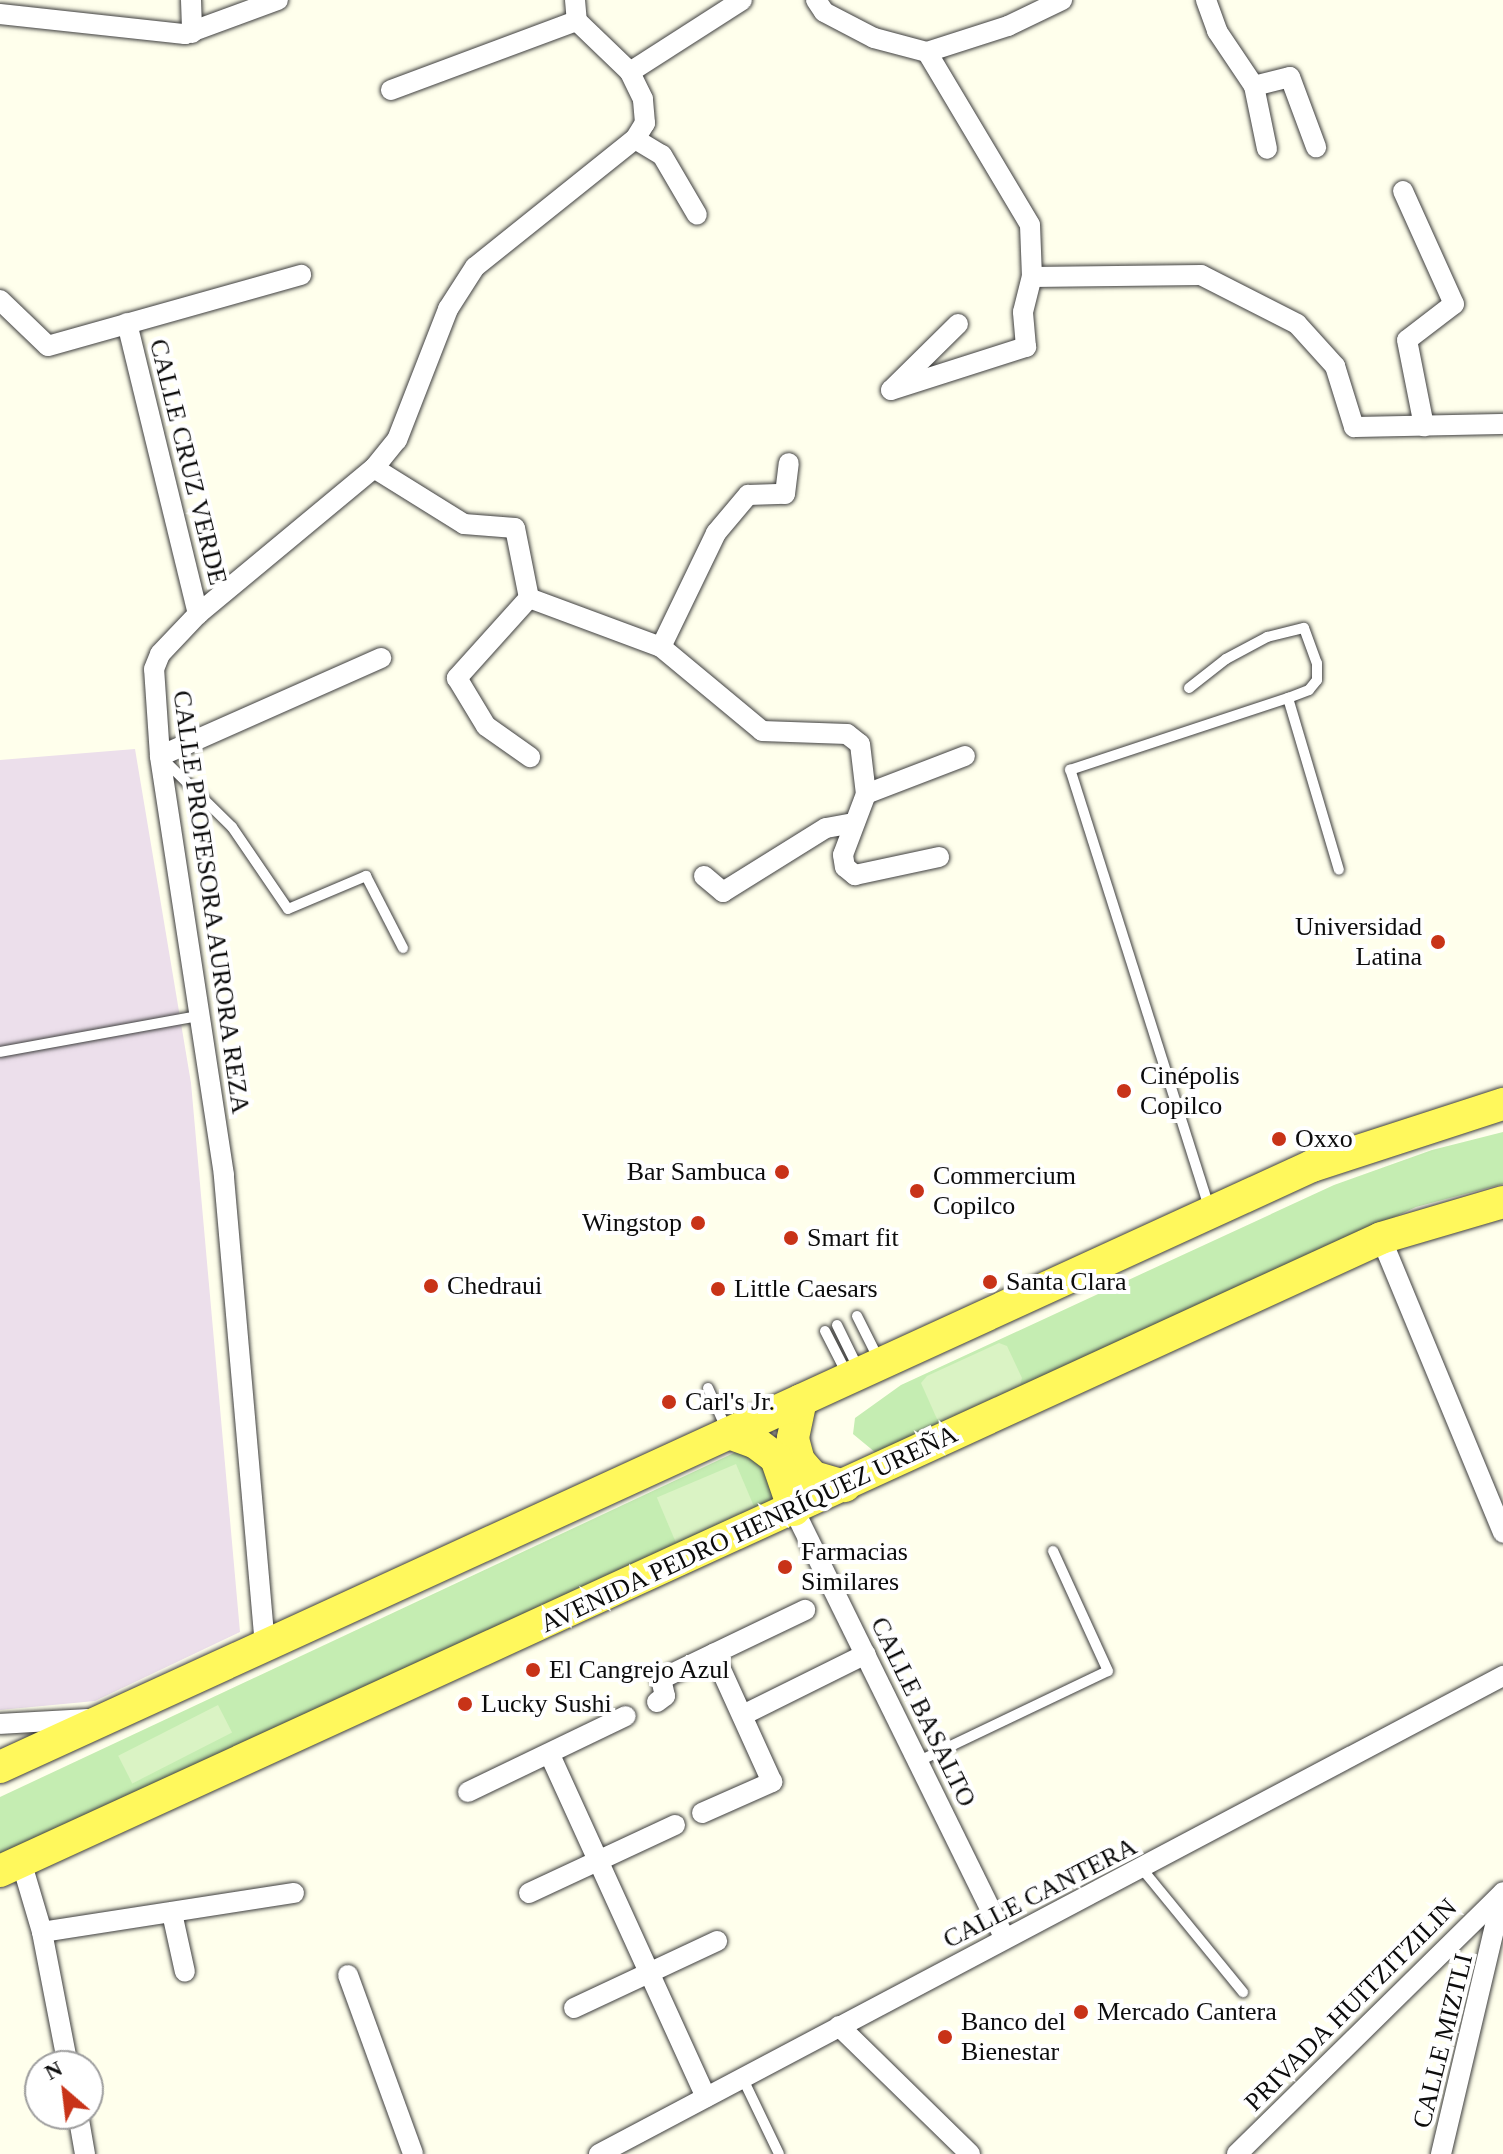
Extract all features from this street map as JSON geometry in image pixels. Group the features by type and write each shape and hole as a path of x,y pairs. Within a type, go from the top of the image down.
{"main road":[{"path":"0,1767 1312,1166 1503,1104"},
{"name":"AVENIDA PEDRO HENRÍQUEZ UREÑA","path":"10,1866 794,1510 1381,1238 1503,1202"},
{"path":"801,1400 793,1439 799,1461 813,1477 845,1486"},
{"path":"729,1433 776,1458 794,1510"}],"street":[{"path":"191,0 192,33"},
{"path":"0,14 192,33 278,0"},
{"path":"575,0 577,21 630,72 643,99 645,123 635,139 662,155 697,215"},
{"path":"630,72 742,0"},
{"path":"816,0 824,12 874,38 927,52 1008,26 1062,0"},
{"path":"1206,0 1217,31 1254,86 1267,149"},
{"path":"391,90 577,21"},
{"path":"927,52 1030,225 1032,277 1023,312 1026,347 896,392 891,390 958,324"},
{"path":"1254,86 1290,77 1316,147"},
{"name":"CALLE PROFESORA AURORA REZA","path":"265,1646 224,1175 160,756 154,669 160,654 198,614 374,468 397,440 448,309 475,267 635,139"},
{"path":"1403,191 1454,304 1407,340 1424,426"},
{"path":"0,300 48,346 301,275"},
{"path":"1032,277 1201,275 1297,324 1335,366 1354,427 1503,424"},
{"name":"CALLE CRUZ VERDE","path":"127,323 198,614"},
{"path":"661,647 716,533 748,495 785,494 789,463"},
{"path":"374,468 464,524 515,528 529,598"},
{"path":"529,598 661,647 762,731 847,734 860,744 866,759 866,794 843,855 845,867 855,875 939,857"},
{"path":"529,598 457,678 486,726 530,757"},
{"path":"160,756 381,658"},
{"path":"866,794 965,756"},
{"path":"704,876 723,892 826,828 855,823"},
{"path":"1381,1238 1503,1533"},
{"name":"CALLE BASALTO","path":"794,1510 1005,1938"},
{"path":"657,1702 665,1696 661,1679 805,1610"},
{"path":"702,1813 772,1782 714,1654"},
{"path":"743,1715 866,1654"},
{"name":"CALLE CANTERA","path":"599,2154 1005,1938 1143,1870 1503,1676"},
{"path":"468,1792 626,1716"},
{"path":"0,1724 108,1717"},
{"path":"550,1755 706,2097"},
{"path":"529,1893 675,1825"},
{"path":"10,1866 42,1932 65,2050"},
{"path":"42,1932 294,1893"},
{"name":"PRIVADA HUITZITZILIN","path":"1237,2154 1503,1893"},
{"name":"CALLE MIZTLI","path":"1441,2154 1503,1893"},
{"path":"172,1913 185,1972"},
{"path":"574,2008 717,1941"},
{"path":"348,1975 413,2154"},
{"path":"839,2026 970,2154"},
{"path":"81,2130 85,2154"}],"lane":[{"path":"1189,688 1253,644 1304,628 1317,663 1317,680 1309,690 1070,770 1211,1212"},
{"path":"1288,698 1339,870"},
{"path":"160,756 232,827 288,909 366,876 403,948"},
{"path":"0,1052 199,1016"},
{"path":"857,1316 863,1371"},
{"path":"837,1325 863,1371"},
{"path":"825,1331 863,1371"},
{"path":"708,1388 729,1433"},
{"path":"919,1761 1108,1671 1053,1551"},
{"path":"1143,1870 1243,1992"},
{"path":"742,2077 779,2154"}],"shaded area":[{"path":"135,749 191,1083 240,1632 95,1701 0,1710 0,760"}],"green space":[{"path":"1503,1132 1503,1184 1416,1207 891,1450 876,1453 853,1434 855,1418 901,1385 1334,1185 1432,1150"},
{"path":"999,1343 1007,1346 1022,1378 1020,1386 944,1421 937,1419 921,1383 927,1376"},
{"path":"738,1451 763,1461 775,1491 769,1505 0,1858 0,1797"},
{"path":"736,1464 755,1508 676,1542 657,1498"},
{"path":"218,1705 232,1733 132,1783 118,1756"}],"place":[{"name":"Universidad Latina","path":"1438,942"},
{"name":"Cinépolis Copilco","path":"1124,1091"},
{"name":"Oxxo","path":"1279,1139"},
{"name":"Bar Sambuca","path":"782,1172"},
{"name":"Commercium Copilco","path":"917,1191"},
{"name":"Wingstop","path":"698,1223"},
{"name":"Smart fit","path":"791,1238"},
{"name":"Santa Clara","path":"990,1282"},
{"name":"Chedraui","path":"431,1286"},
{"name":"Little Caesars","path":"718,1289"},
{"name":"Carl's Jr.","path":"669,1402"},
{"name":"Farmacias Similares","path":"785,1567"},
{"name":"El Cangrejo Azul","path":"533,1670"},
{"name":"Lucky Sushi","path":"465,1704"},
{"name":"Mercado Cantera","path":"1081,2012"},
{"name":"Banco del Bienestar","path":"945,2037"}]}
